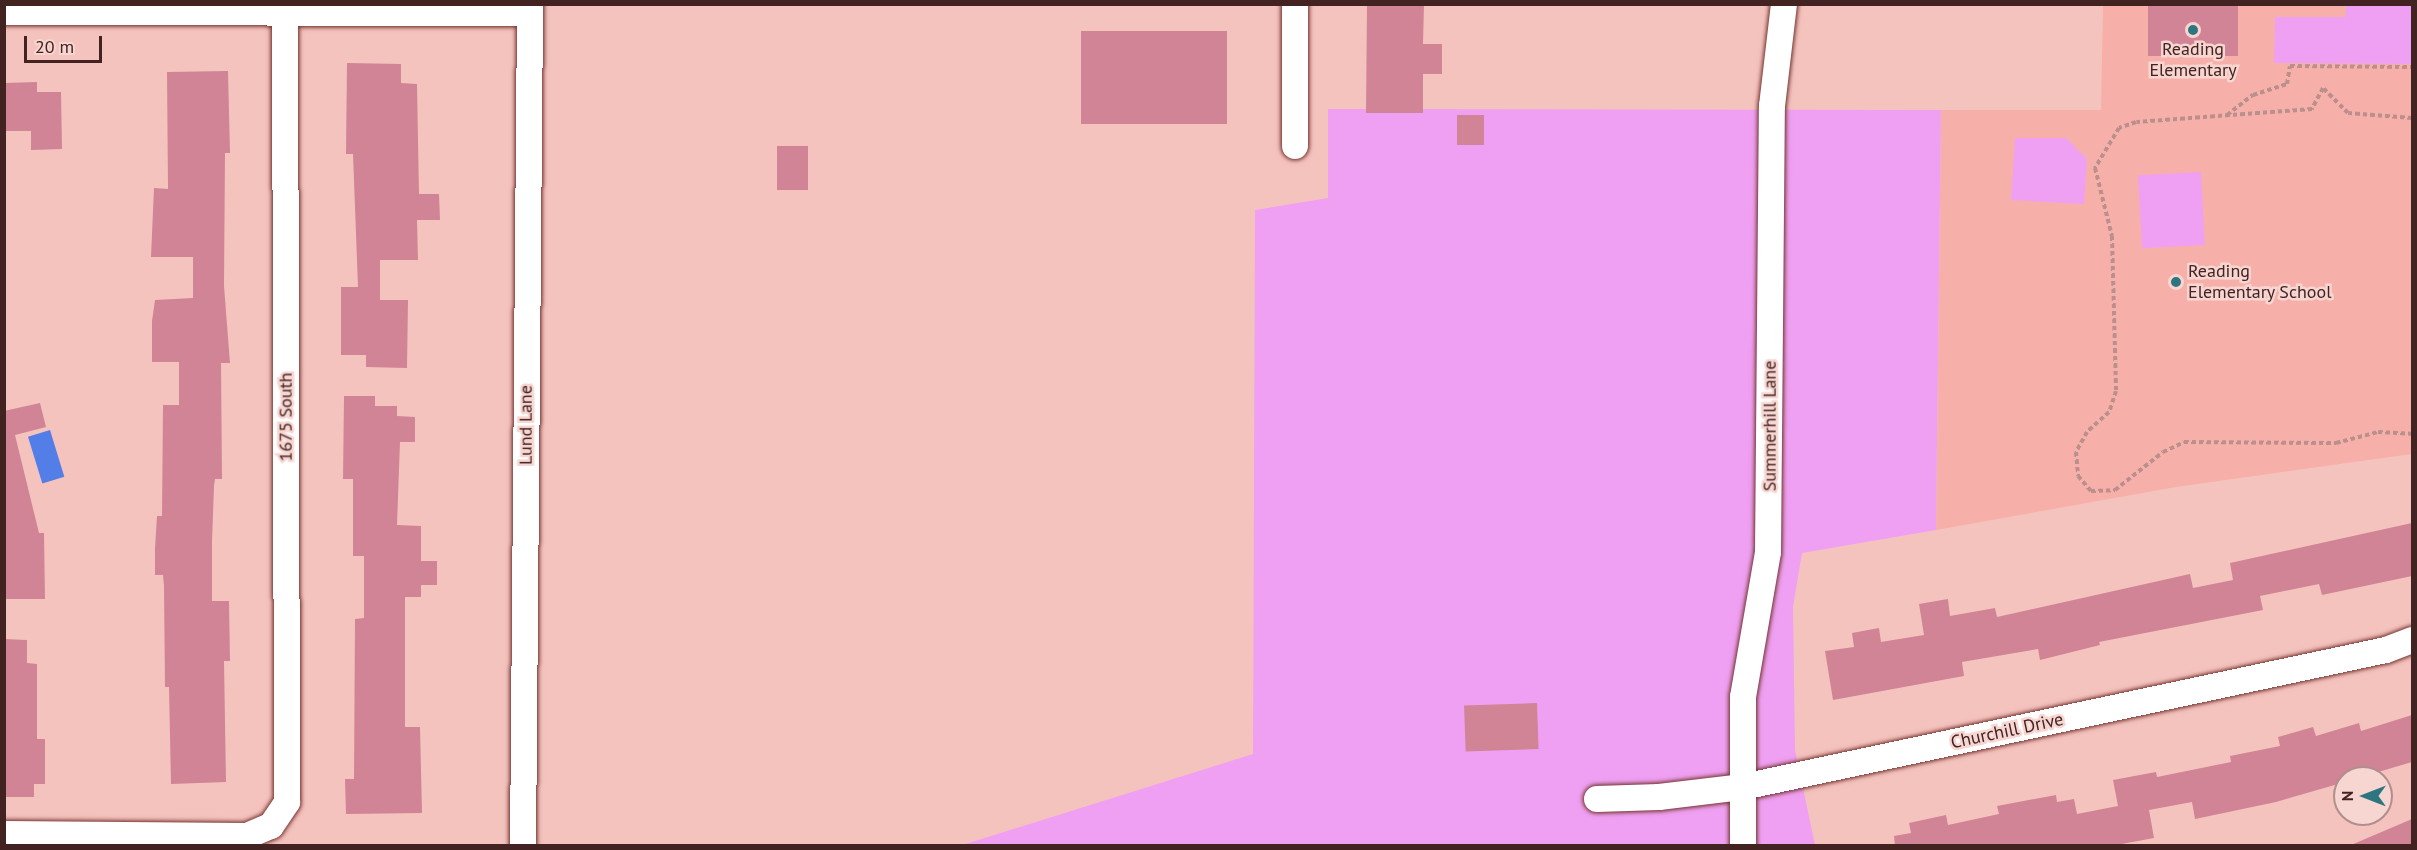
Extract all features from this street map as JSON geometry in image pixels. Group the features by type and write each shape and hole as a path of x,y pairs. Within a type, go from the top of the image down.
{"street":[{"path":"1295,4 1295,146"},
{"name":"Summerhill Lane","path":"1743,846 1743,697 1768,552 1772,106 1784,4"},
{"path":"4,12 530,9"},
{"name":"Lund Lane","path":"523,846 530,9"},
{"name":"1675 South","path":"4,834 247,836 271,826 287,802 285,10"},
{"name":"Churchill Drive","path":"1597,799 1659,797 1743,788 2374,653 2412,640"}],"path":[{"path":"2226,116 2253,95 2287,84 2290,66 2412,67"},
{"path":"2412,118 2348,113 2323,88 2312,109 2136,122 2119,128 2095,168 2112,236 2116,391 2109,412 2087,432 2076,452 2078,476 2091,491 2115,490 2163,452 2184,442 2336,443 2378,432 2412,434"}],"shaded area":[{"name":"Reading Elementary School","path":"2103,5 2412,5 2412,454 2176,487 1936,530 1941,110 2101,110"},
{"path":"2346,5 2412,5 2412,64 2274,63 2275,17 2346,17"},
{"path":"1328,109 1941,110 1936,530 1802,553 1793,607 1795,750 1815,845 959,846 1253,754 1255,210 1328,198"},
{"path":"2015,138 2066,138 2087,159 2084,204 2011,200"},
{"path":"2201,172 2205,245 2142,248 2138,175"}],"water":[{"path":"50,430 64,477 42,484 28,437"}],"building":[{"path":"1367,4 1424,4 1423,44 1442,44 1442,74 1423,74 1423,113 1366,113"},
{"name":"Reading Elementary","path":"2148,4 2238,4 2238,56 2148,56"},
{"path":"1081,31 1227,31 1227,124 1081,124"},
{"path":"347,63 401,64 401,83 417,84 419,194 439,194 440,220 417,220 418,260 380,260 380,300 408,300 407,368 366,367 366,355 341,355 341,287 358,287 353,154 346,154"},
{"path":"228,71 230,153 225,153 224,286 230,363 221,363 222,479 215,479 212,542 212,601 229,601 230,661 224,661 226,782 171,784 169,687 165,687 164,586 163,575 155,575 155,548 157,516 162,516 163,405 179,405 179,362 152,362 152,321 155,300 193,298 193,257 151,257 154,188 168,189 167,72"},
{"path":"37,82 37,92 61,92 62,149 31,150 31,131 4,131 4,83"},
{"path":"1457,115 1484,115 1484,145 1457,145"},
{"path":"777,146 808,146 808,190 777,190"},
{"path":"344,396 375,396 375,406 397,406 397,416 415,417 415,442 400,442 397,525 421,526 421,561 437,561 437,585 421,585 421,597 405,597 405,727 420,727 422,813 346,814 345,779 354,779 355,619 364,618 364,556 353,556 353,479 343,479"},
{"path":"40,403 46,427 15,435 39,533 44,533 45,599 4,599 4,411"},
{"path":"2412,523 2412,576 2322,595 2319,584 2260,596 2263,610 2099,642 2100,645 2040,660 2038,649 1962,662 1964,676 1833,700 1825,651 1854,647 1852,633 1879,628 1881,642 1924,635 1919,604 1948,599 1950,616 1995,608 1997,617 2190,574 2193,588 2233,580 2230,563"},
{"path":"4,639 27,640 27,663 37,664 37,739 45,739 45,784 34,784 34,797 4,797"},
{"path":"1537,703 1539,749 1466,752 1464,706"},
{"path":"2412,715 2412,762 2393,768 2333,766 2333,785 2276,802 2195,819 2192,802 2149,810 2154,838 2111,846 1895,846 1894,836 1911,833 1909,823 1946,815 1948,825 1999,814 1997,806 2056,795 2057,802 2074,799 2077,814 2118,806 2113,780 2156,772 2157,777 2231,762 2230,756 2280,746 2278,737 2313,727 2316,736 2359,723 2361,731"},
{"path":"2412,819 2412,846 2351,846 2351,845"}],"place":[{"name":"Reading Elementary","path":"2193,30"},
{"name":"Reading Elementary School","path":"2176,282"}]}
